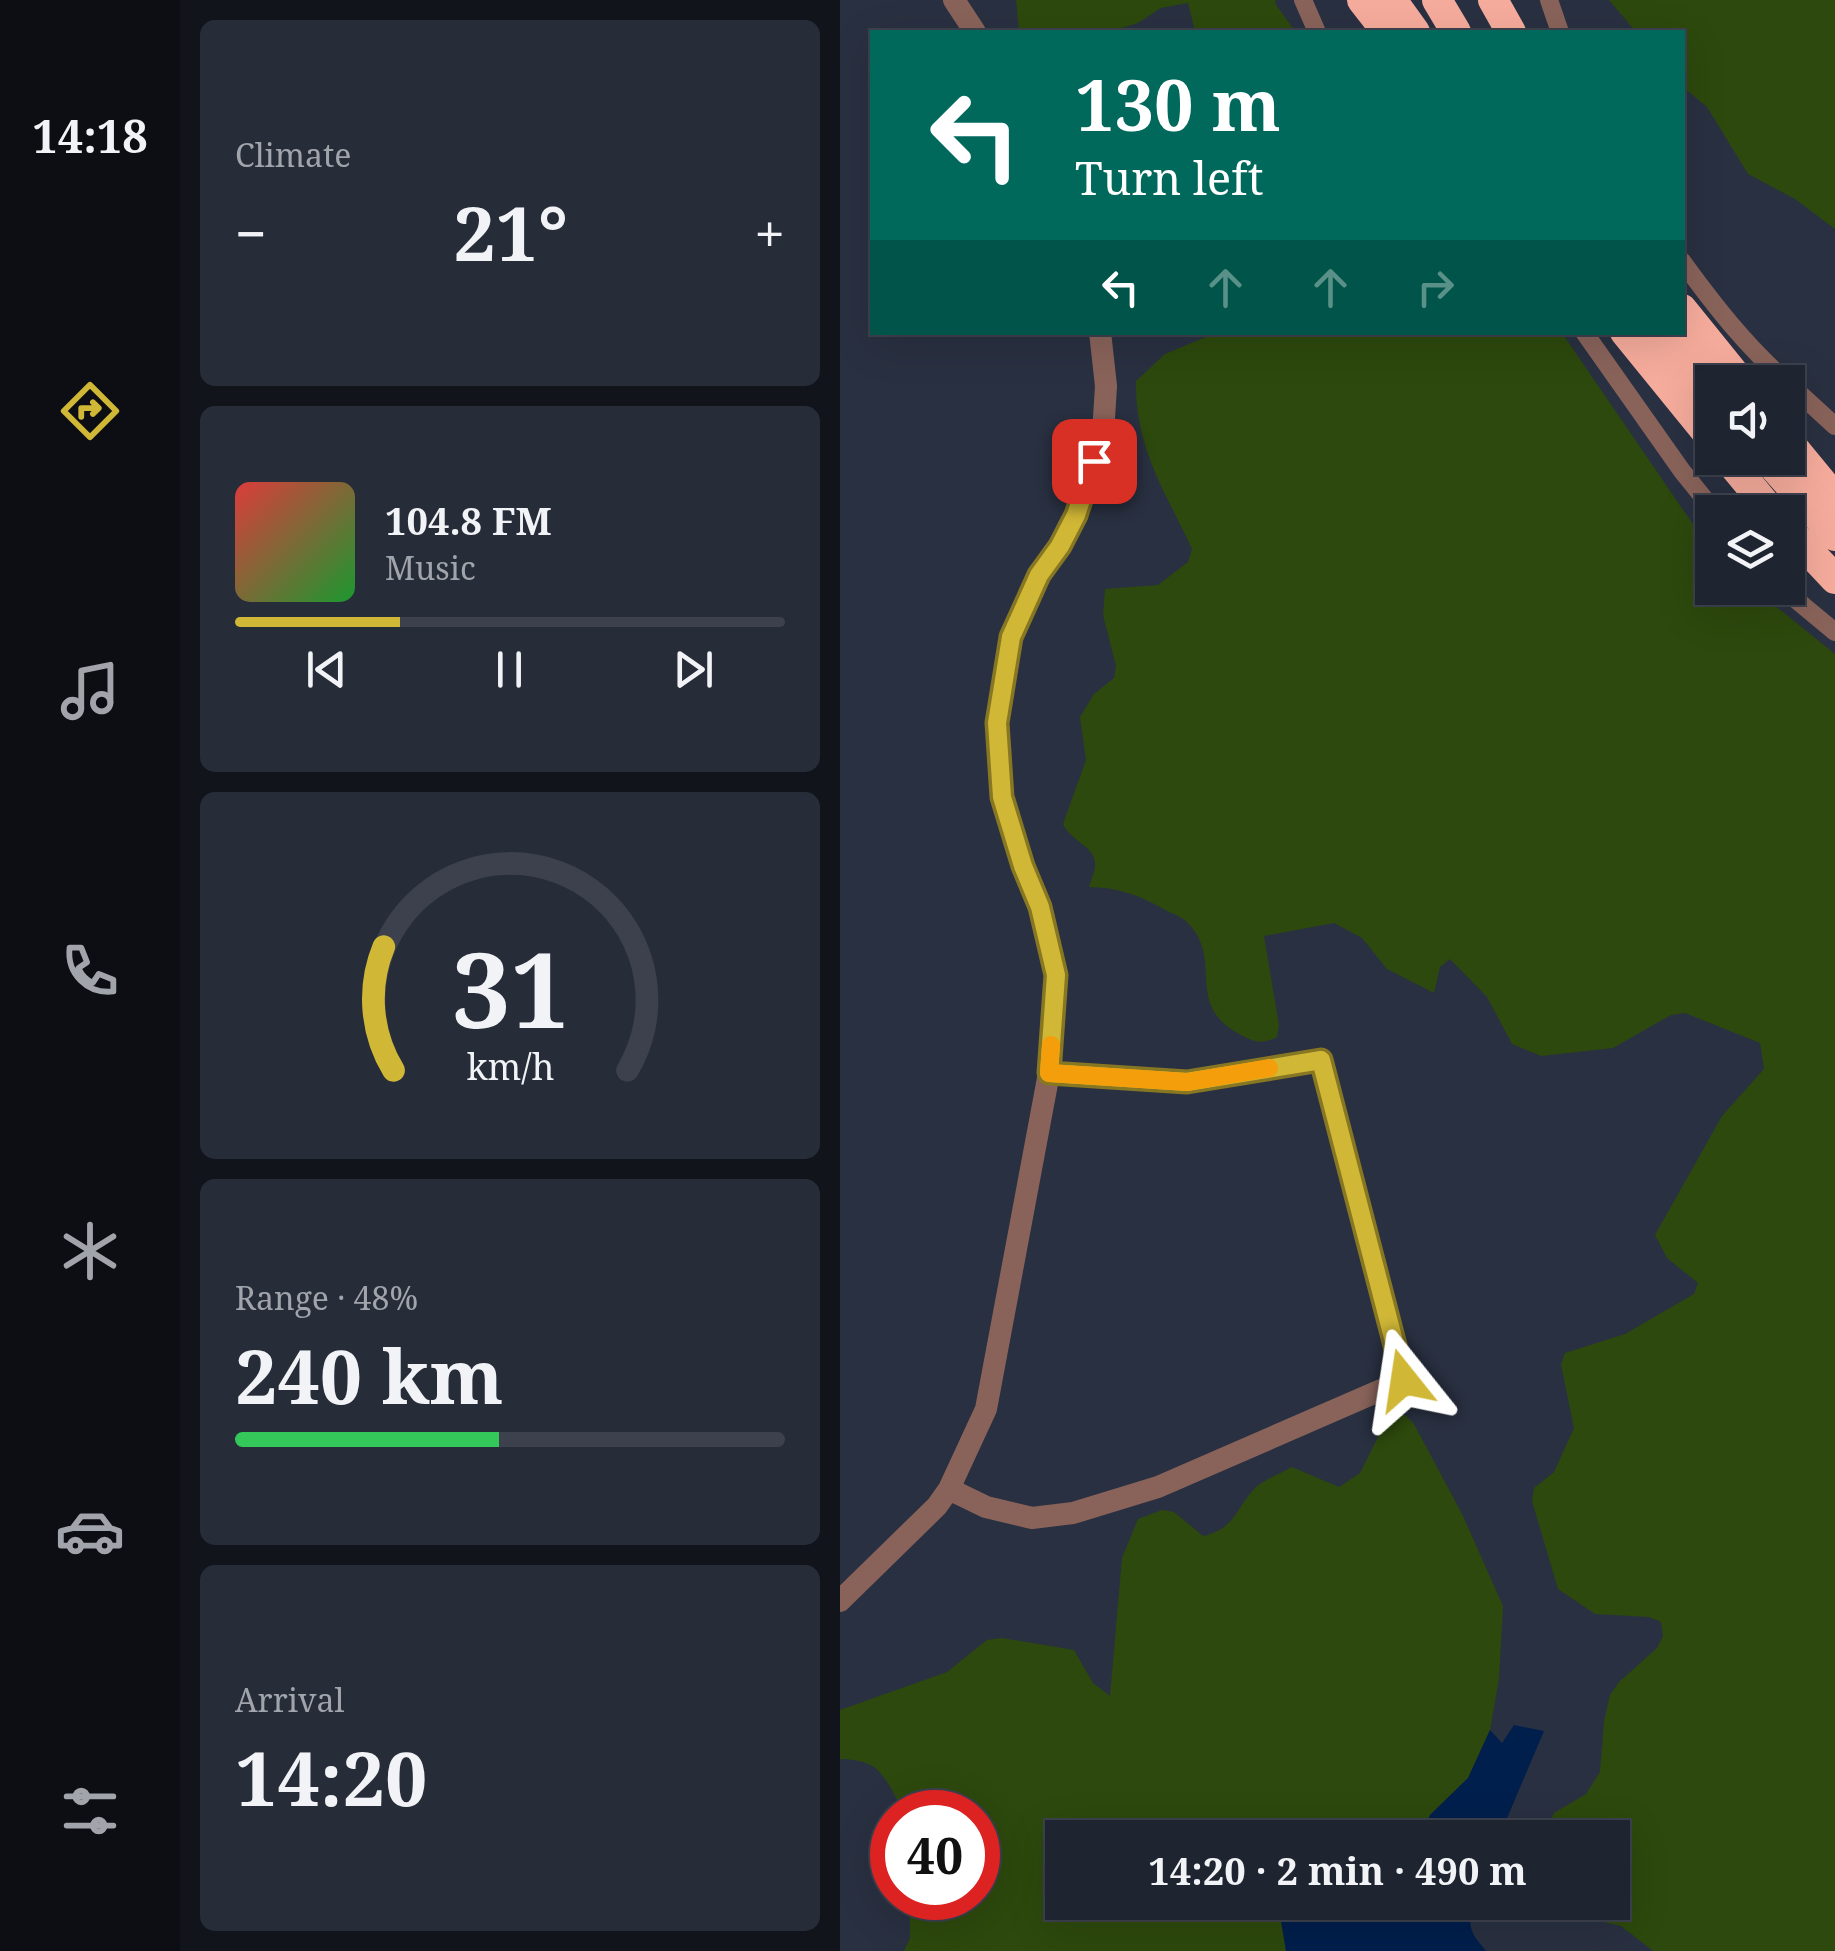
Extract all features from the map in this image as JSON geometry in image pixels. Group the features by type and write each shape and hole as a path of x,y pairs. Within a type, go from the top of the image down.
{"highway":[{"path":"1362,0 1385,30"},
{"path":"1392,0 1414,30"},
{"path":"1437,0 1455,30"},
{"path":"1493,0 1509,30"},
{"path":"1685,312 1727,365"},
{"path":"1638,337 1695,381"},
{"path":"1638,337 1695,416"},
{"path":"1805,462 1835,498"},
{"path":"1741,475 1758,495"},
{"path":"1781,475 1835,536"},
{"path":"1805,547 1835,579"}],"street":[{"path":"954,0 974,30"},
{"path":"1549,0 1559,30"},
{"path":"1314,3 1316,30"},
{"path":"1685,265 1719,312 1767,365"},
{"path":"840,1601 949,1489 986,1409 1049,1073 1056,975 1040,907 1002,797 997,723 1011,637 1039,575 1076,515 1103,434 1106,386 1100,335"},
{"path":"1586,335 1701,495"},
{"path":"1805,399 1835,426"},
{"path":"1802,605 1835,632"},
{"path":"949,1489 986,1507 1032,1518 1073,1514 1158,1487 1404,1380 1321,1060 1187,1082 1049,1073"}],"green space":[{"path":"1016,0 1275,0 1295,30 1192,30 1188,3 1161,8 1138,23 1115,30 1019,30"},
{"path":"1609,0 1835,0 1835,229 1795,199 1748,174 1707,107 1685,89 1685,30 1634,30"},
{"path":"1211,335 1563,335 1695,527 1695,605 1774,605 1835,654 1835,1951 1653,1951 1621,1926 1594,1920 1630,1920 1630,1820 1551,1820 1554,1813 1586,1794 1600,1772 1610,1695 1657,1648 1663,1636 1661,1622 1649,1617 1595,1614 1558,1589 1532,1501 1534,1488 1554,1472 1574,1428 1561,1365 1565,1353 1625,1334 1694,1294 1698,1283 1667,1258 1655,1235 1722,1116 1764,1069 1760,1043 1685,1013 1671,1015 1613,1048 1541,1056 1512,1044 1487,997 1450,959 1440,967 1434,993 1387,969 1362,938 1334,923 1264,936 1279,1025 1277,1037 1263,1042 1251,1040 1224,1023 1213,1010 1204,953 1189,924 1131,894 1089,887 1094,857 1063,824 1086,760 1080,717 1094,694 1114,678 1116,666 1103,615 1105,589 1158,585 1188,562 1192,549 1146,448 1136,381 1165,354"},
{"path":"1392,1415 1405,1415 1414,1424 1463,1516 1503,1606 1499,1679 1490,1730 1468,1778 1428,1820 1045,1820 1045,1920 1281,1920 1286,1951 904,1951 910,1938 910,1920 1000,1920 1000,1790 892,1790 874,1767 840,1759 840,1710 947,1672 987,1640 1002,1638 1074,1650 1093,1683 1110,1696 1122,1558 1138,1519 1162,1510 1174,1512 1203,1536 1229,1523 1256,1487 1292,1467 1339,1487 1360,1473"}],"water":[{"path":"1514,1725 1544,1731 1506,1820 1428,1820 1468,1778 1490,1730 1502,1743"},
{"path":"1281,1920 1471,1920 1471,1929 1486,1951 1286,1951"}],"slow traffic":[{"path":"1051,1045 1049,1073 1187,1082 1269,1068"}],"route":[{"path":"1094,461 1076,515 1039,575 1011,637 997,723 1002,797 1040,907 1056,975 1049,1073 1187,1082 1321,1060 1404,1380"}]}
